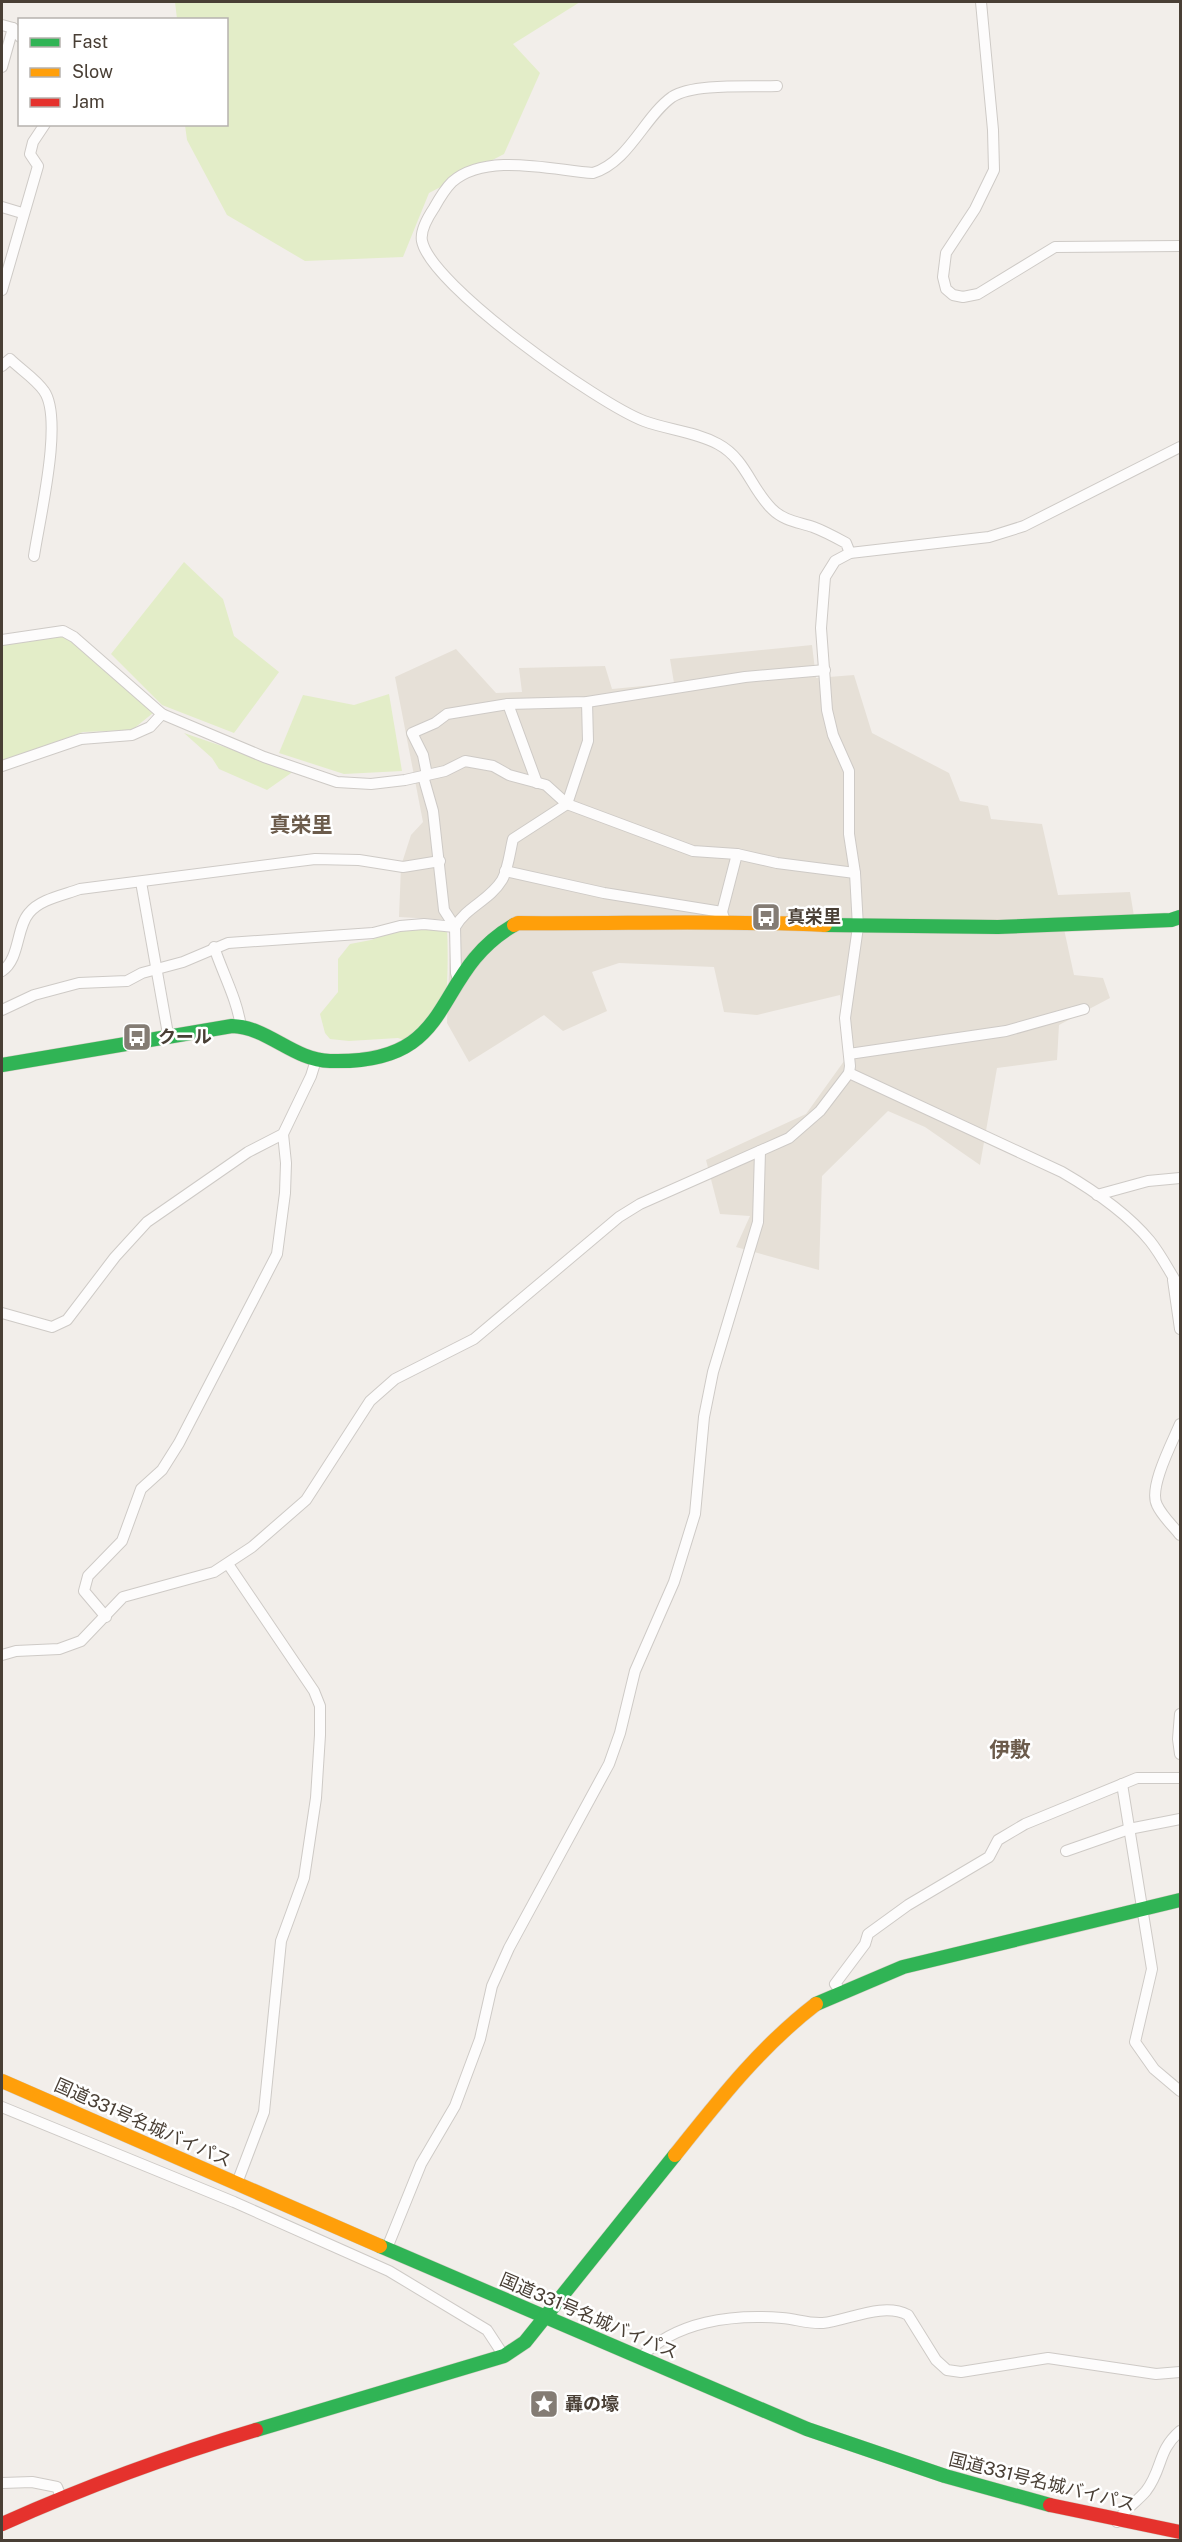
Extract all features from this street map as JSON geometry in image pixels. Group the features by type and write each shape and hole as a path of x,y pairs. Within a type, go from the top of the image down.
{"main road":[{"path":"2,1065 214,1027 241,1027 316,1060 376,1059 415,1044 430,1031 474,956 489,939 504,928 518,923 653,924 724,917 858,927 998,927 1171,920 1180,917"},
{"path":"2,2524 61,2497 178,2453 484,2364 504,2356 521,2345 761,2050 818,2003 841,1991 903,1966 1180,1900"},
{"name":"国道331号名城バイパス","path":"2,2081 805,2428 895,2460 1117,2522 1180,2532"}],"street":[{"path":"981,2 993,130 994,170 975,209 946,253 943,277 946,288 953,295 963,297 978,294 1055,247 1180,246"},
{"path":"2,67 11,30"},
{"path":"777,87 691,90 672,97 618,158 604,169 593,172 498,164 462,175 451,183 431,212 422,233 422,242 429,261 451,284 541,357 602,399 644,421 693,434 719,444 738,460 770,507 780,516 846,543 850,553"},
{"path":"2,290 22,213 26,210 38,166 30,154 33,142 44,126"},
{"path":"2,207 22,213"},
{"path":"2,366 9,359 18,367 44,391 52,412 51,443 34,556"},
{"path":"2,1655 16,1651 58,1649 81,1641 123,1597 151,1587 186,1582 228,1564 252,1547 306,1500 370,1401 395,1379 474,1339 619,1217 640,1204 800,1131 820,1111 849,1073 845,1018 846,997 858,927 855,873 849,834 849,771 833,735 827,710 821,628 825,577 835,561 850,553 988,537 1024,526 1180,447"},
{"path":"2,640 63,631 74,637 162,714 264,757 337,782 371,784 445,771 465,761 493,766 509,775 546,785 567,804 693,851 737,854 777,863 855,873"},
{"path":"459,982 456,973 455,927 444,910 441,861 423,755 412,733 435,723 447,714 508,704 587,702 745,677 825,670"},
{"path":"455,927 462,916 484,900 502,879 513,839 567,804 588,741 587,702"},
{"path":"508,704 537,783"},
{"path":"2,766 81,739 132,735 150,728 162,714"},
{"path":"505,871 724,917 737,854"},
{"path":"2,971 10,961 28,914 34,908 80,889 99,884 141,882 315,859 359,860 403,867 441,861"},
{"path":"141,882 168,1034"},
{"path":"2,1010 34,995 80,983 127,981 141,973 183,962 214,947 312,935 373,933 400,926 424,924 455,927"},
{"path":"214,947 228,989 237,1004 241,1027"},
{"path":"849,1054 1006,1030 1084,1009"},
{"path":"106,1617 84,1591 85,1580 122,1541 141,1489 162,1470 179,1443 277,1254 282,1237 286,1163 283,1134 311,1076 316,1060"},
{"path":"849,1073 1062,1172 1097,1195 1150,1241 1180,1288"},
{"path":"2,1313 52,1327 67,1320 115,1257 147,1222 248,1152 283,1134"},
{"path":"387,2248 421,2164 454,2106 480,2038 492,1986 509,1948 609,1764 620,1733 635,1671 685,1552 695,1514 704,1418 713,1372 758,1222 760,1151"},
{"path":"1097,1195 1148,1181 1180,1178"},
{"path":"1172,1277 1180,1329"},
{"path":"1180,1424 1162,1467 1155,1495 1155,1503 1180,1535"},
{"path":"228,1564 314,1691 320,1706 316,1798 304,1878 281,1941 264,2112 237,2183"},
{"path":"1180,1714 1178,1739 1180,1754"},
{"path":"841,1991 835,1984 865,1944 868,1934 908,1905 989,1857 998,1840 1025,1824 1137,1778 1180,1778"},
{"path":"1122,1784 1152,1969 1136,2042 1154,2069 1180,2091"},
{"path":"1066,1851 1129,1829 1180,1820"},
{"path":"2,2107 170,2175 389,2271 488,2330 504,2356"},
{"path":"170,2175 178,2157"},
{"path":"640,2358 681,2328 722,2320 766,2317 822,2323 890,2310 908,2315 936,2360 947,2370 961,2372 1047,2358 1156,2374 1180,2372"},
{"path":"1117,2522 1145,2491 1156,2474 1166,2444 1180,2431"},
{"path":"2,2483 33,2482 57,2487 61,2497"}],"shaded area":[{"path":"812,645 816,678 854,675 872,733 949,773 960,801 988,806 991,819 1042,824 1058,895 1130,892 1134,916 1062,920 1074,975 1103,978 1110,998 1059,1025 1057,1060 997,1068 980,1165 925,1127 888,1111 822,1176 819,1270 736,1247 750,1216 720,1214 706,1160 806,1114 847,1057 840,995 757,1015 724,1012 714,967 619,963 592,972 607,1011 563,1031 544,1015 469,1062 447,1023 451,920 399,917 401,866 411,835 423,822 395,677 456,649 496,693 522,692 519,668 605,666 612,689 674,683 670,659"}],"green space":[{"path":"175,2 580,2 513,44 540,73 504,154 429,193 403,257 305,261 227,215 187,140 185,126 228,126 228,18 177,18"},
{"path":"184,562 223,599 234,636 279,672 234,733 162,705 111,654"},
{"path":"64,635 73,640 153,713 132,730 83,732 2,761 2,643"},
{"path":"389,694 402,771 344,774 279,753 303,695 354,705"},
{"path":"184,733 294,771 267,790 219,769 212,758"},
{"path":"401,929 442,929 447,932 447,990 440,1003 419,1032 409,1040 398,1038 349,1041 330,1039 325,1033 320,1014 338,992 338,959 350,944 371,940"}],"traffic: fast":[{"path":"825,925 998,927 1171,920 1180,917"},
{"path":"2,1065 232,1026 257,1032 292,1050 317,1059 330,1061 372,1058 402,1048 423,1033 439,1013 467,968 487,945 514,925"},
{"path":"816,2004 903,1967 1180,1900"},
{"path":"256,2430 504,2356 525,2342 675,2155"},
{"path":"380,2246 807,2429 945,2476 1050,2505"}],"traffic: slow":[{"path":"514,925 518,923 710,922 825,925"},
{"path":"675,2155 758,2056 816,2004"},
{"path":"2,2081 380,2246"}],"traffic: jam":[{"path":"2,2524 127,2473 256,2430"},
{"path":"1050,2505 1180,2532"}],"place":[{"name":"真栄里","path":"766,917"},
{"name":"クール","path":"137,1037"},
{"name":"轟の壕","path":"544,2404"}],"district":[{"name":"真栄里","path":"301,825"},
{"name":"伊敷","path":"1010,1750"}]}
